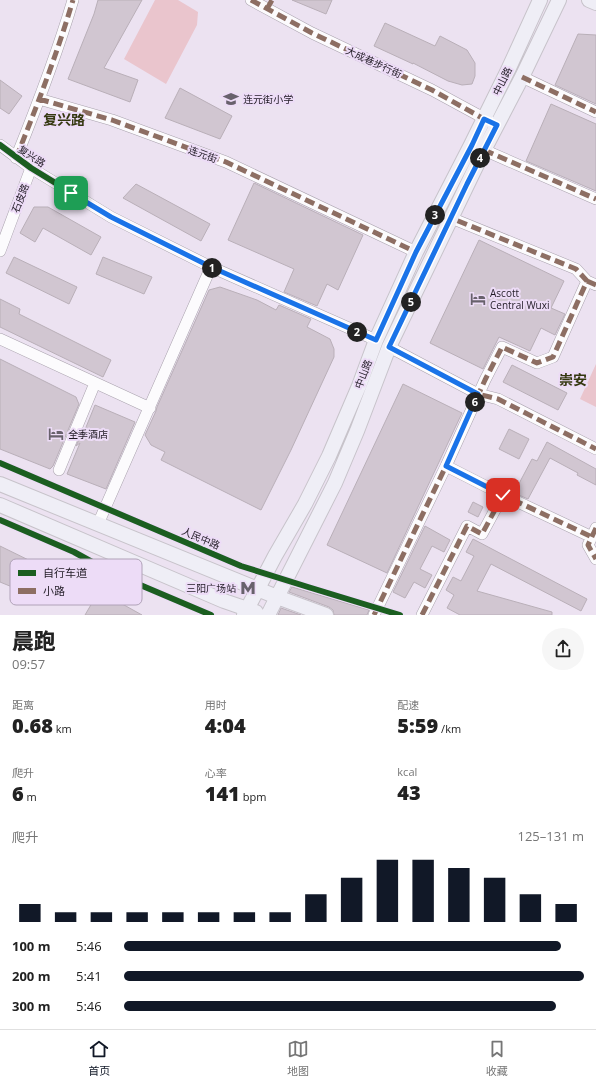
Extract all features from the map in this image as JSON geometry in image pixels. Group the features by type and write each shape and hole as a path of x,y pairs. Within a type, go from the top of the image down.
{"main road":[{"name":"中山路","path":"246,612 305,504 329,456 359,386 376,340 416,252 472,145 540,0"},
{"name":"中山路","path":"268,615 335,483 357,431 389,347 484,150 522,77 559,0"},
{"path":"589,0 596,3"},
{"path":"0,484 299,606 326,615"},
{"path":"0,505 126,559"},
{"path":"142,566 246,612 263,615"}],"street":[{"path":"16,158 40,99 67,22 73,0"},
{"name":"大成巷步行街","path":"251,0 269,4 312,33 432,90 497,125"},
{"path":"522,77 596,112"},
{"name":"连元街","path":"40,99 112,120 226,162 416,252"},
{"name":"复兴路","path":"0,145 31,168 111,217 211,267 376,340"},
{"path":"484,150 596,199"},
{"name":"石皮路","path":"0,251 31,168"},
{"path":"374,615 446,466 478,394 502,347 537,363 553,357 591,283 576,269 451,218"},
{"path":"98,524 211,267"},
{"path":"0,339 150,408"},
{"path":"389,347 478,394 498,399 596,449"},
{"path":"59,470 95,383"},
{"path":"446,466 503,495 594,532 588,545 596,558"},
{"path":"422,615 467,526 482,534 503,495"}],"shaded area":[{"path":"155,0 178,0 198,12 197,25 166,84 124,59"},
{"path":"596,364 596,407 580,399"}],"building":[{"path":"98,0 142,0 104,68 138,80 130,102 68,79 94,14"},
{"path":"292,0 332,0 326,14"},
{"path":"385,23 435,46 440,36 467,50 475,63 475,76 472,84 462,85 448,81 413,63 374,46"},
{"path":"578,34 596,35 596,104 555,85"},
{"path":"0,80 22,96 9,114 0,108"},
{"path":"180,88 232,116 220,139 165,118"},
{"path":"551,104 596,124 596,191 526,161"},
{"path":"254,183 363,235 338,290 327,284 317,306 284,292 294,269 228,240"},
{"path":"136,184 210,224 201,241 123,198"},
{"path":"34,207 48,207 101,237 91,255 43,228 35,242 20,233"},
{"path":"479,240 564,281 551,308 565,314 555,335 541,328 530,351 499,337 483,369 430,343"},
{"path":"14,257 77,287 69,304 6,273"},
{"path":"103,257 152,277 144,294 96,274"},
{"path":"220,287 257,300 276,310 279,305 311,319 307,327 330,339 334,349 334,357 291,450 261,510 161,460 165,452 151,445 145,435 209,290"},
{"path":"0,299 20,309 19,314 111,360 103,377 0,327"},
{"path":"0,359 76,397 79,404 53,466 50,469 0,449"},
{"path":"512,365 567,393 558,410 503,382"},
{"path":"403,384 462,413 387,573 327,545"},
{"path":"95,405 135,422 106,489 67,474 80,443 76,446 82,433 82,437"},
{"path":"509,429 529,439 519,459 499,449"},
{"path":"547,442 596,469 596,485 577,475 578,473 550,458 528,499 514,493 532,459 537,461"},
{"path":"473,502 483,507 478,517 468,512"},
{"path":"425,526 450,540 444,552 432,546 420,569 432,575 425,588 414,582 405,598 393,592"},
{"path":"473,539 587,599 581,611 491,564 477,591 552,612 552,615 460,615 447,608 454,595 446,590 453,577 461,581 474,556 466,552"},
{"path":"0,546 26,559 10,559 10,586 0,582"},
{"path":"292,587 369,610 367,615 334,615 333,610 329,607 289,592"},
{"path":"91,605 124,605 142,615 85,615"},
{"path":"281,608 301,615 278,615"}],"marked path":[{"path":"16,158 32,119 73,0"},
{"path":"251,0 312,33 432,90 497,125"},
{"path":"267,9 272,0"},
{"path":"522,77 596,112"},
{"path":"39,99 112,120 226,162 416,252"},
{"path":"484,150 596,199"},
{"path":"374,615 502,347 537,363 553,357 587,281 576,269 451,218"},
{"path":"587,281 596,285"},
{"path":"389,347 478,394 498,399 596,449"},
{"path":"446,466 592,537"},
{"path":"422,615 467,526 482,534 503,495"},
{"path":"596,528 588,545 596,559"}],"cycle path":[{"path":"0,145 31,168 111,217 211,267 376,340"},
{"name":"人民中路","path":"0,463 241,566 400,615"},
{"path":"0,520 87,559"},
{"path":"142,586 211,615"}],"place":[{"name":"连元街小学","path":"231,99"},
{"name":"Ascott Central Wuxi","path":"478,299"},
{"name":"全季酒店","path":"56,434"},
{"name":"三阳广场站","path":"248,588"}],"district":[{"name":"复兴路","path":"64,119"},
{"name":"崇安","path":"573,379"}],"route":[{"path":"71,193 111,217 211,267 376,340 416,252 484,119 497,125 389,347 478,394 446,466 503,495"}]}
